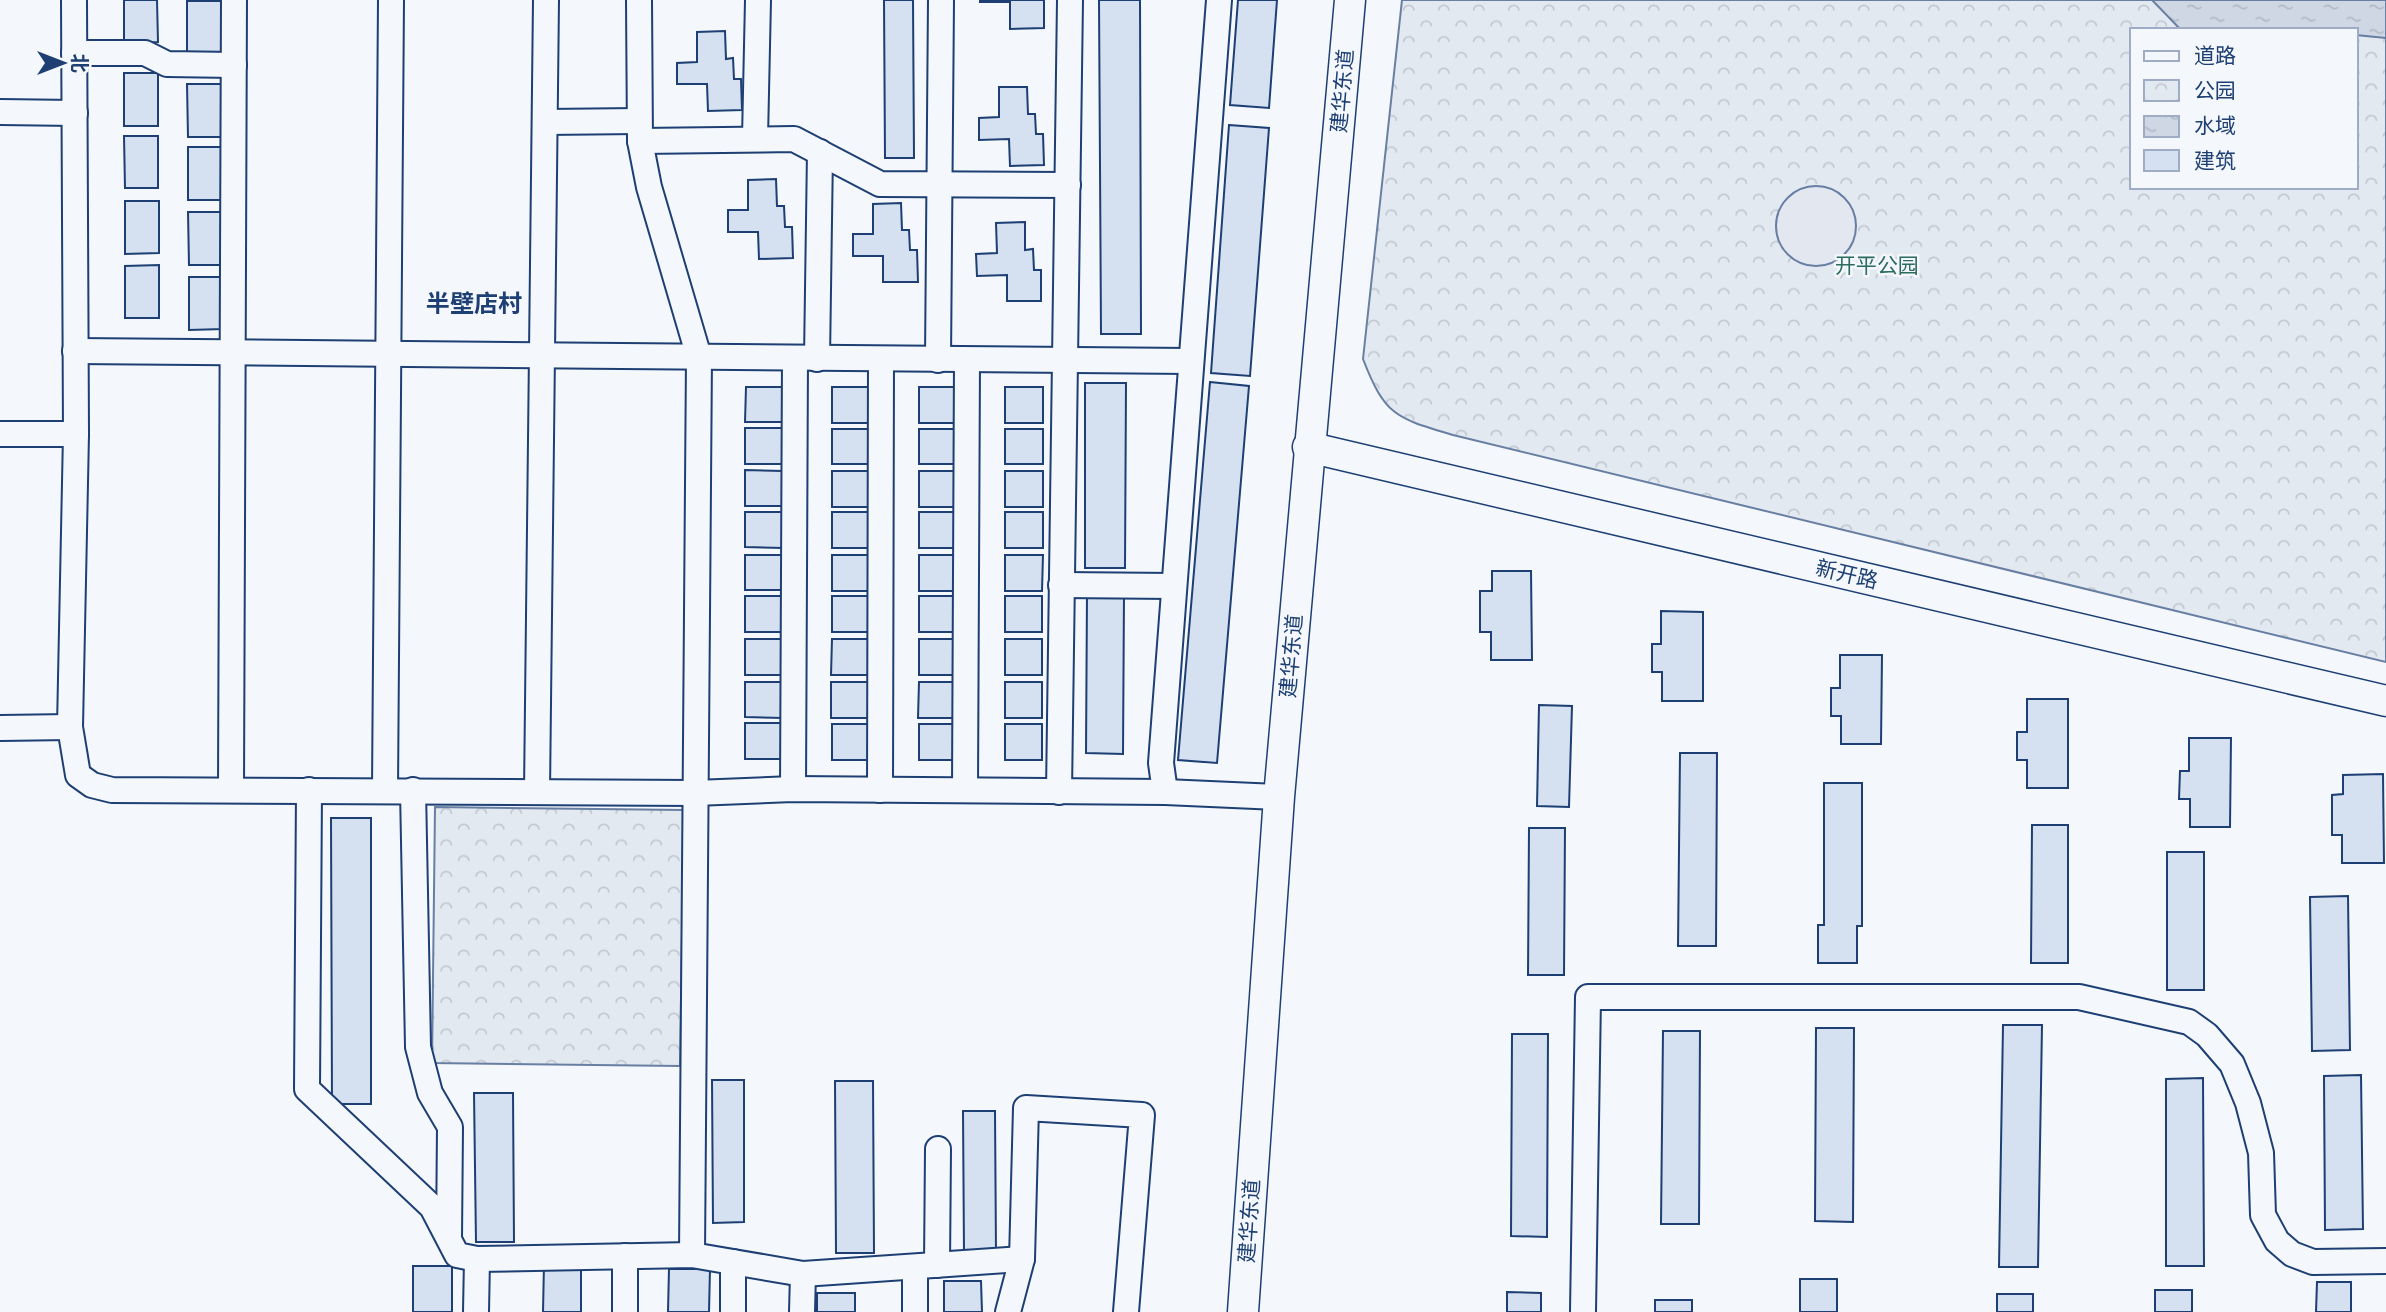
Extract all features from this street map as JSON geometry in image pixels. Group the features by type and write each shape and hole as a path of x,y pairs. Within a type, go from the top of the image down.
{"main road":[{"name":"建华东道","path":"1243,1312 1279,797 1308,447 1350,0"},
{"name":"新开路","path":"1308,447 2386,701"}],"street":[{"path":"74,0 76,434 70,727 78,775 92,785 112,790 695,793 793,789 965,790 1165,792 1279,797"},
{"path":"231,789 234,0"},
{"path":"385,790 391,0"},
{"path":"537,792 546,0"},
{"path":"639,0 639,131 649,187 699,358 692,1255"},
{"path":"755,138 758,0"},
{"path":"938,360 941,0"},
{"path":"1059,792 1070,0"},
{"path":"1165,792 1161,763 1219,0"},
{"path":"74,53 145,53 167,64 234,65"},
{"path":"0,112 75,113"},
{"path":"545,122 639,131 794,139 880,184 1068,185"},
{"path":"793,789 806,358 820,152"},
{"path":"75,351 1190,361"},
{"path":"880,790 881,359"},
{"path":"965,790 967,360"},
{"path":"0,434 76,434"},
{"path":"1061,585 1174,586"},
{"path":"0,729 70,727"},
{"path":"309,790 307,1089 432,1207 457,1255 477,1259 692,1255 803,1274 1022,1259"},
{"path":"413,790 418,1047 430,1093 450,1127 449,1244"},
{"path":"1583,1312 1588,997 2079,997 2108,1001 2189,1022 2207,1035 2232,1064 2248,1103 2261,1153 2263,1214 2277,1241 2292,1254 2313,1262 2386,1261"},
{"path":"1008,1312 1022,1259 1026,1108 1142,1115 1126,1312"},
{"path":"915,1312 926,1266 938,1149"},
{"path":"625,1256 625,1312"},
{"path":"476,1312 477,1259"},
{"path":"733,1262 733,1312"},
{"path":"802,1312 803,1274"}],"green space":[{"name":"开平公园","path":"1402,0 2386,0 2386,662 1453,435 1405,419 1386,404 1363,359"},
{"path":"435,807 684,810 680,1066 432,1063"}],"shaded area":[{"path":"1816,186 1831,189 1844,198 1853,211 1856,226 1853,241 1844,254 1831,263 1816,266 1801,263 1788,254 1779,241 1776,226 1779,211 1788,198 1801,189"}],"water":[{"path":"2152,0 2386,0 2386,38 2358,35 2358,28 2179,28"}],"building":[{"path":"124,0 157,0 158,42 124,43"},
{"path":"884,0 913,0 914,158 885,158"},
{"path":"980,0 1044,0 1044,28 1010,29 1010,2"},
{"path":"1099,0 1140,0 1141,334 1101,334"},
{"path":"1238,0 1277,0 1269,108 1230,105"},
{"path":"187,1 221,1 222,53 187,53"},
{"path":"725,31 726,59 733,58 734,79 741,79 742,110 708,111 707,84 677,84 677,63 697,62 697,32"},
{"path":"124,73 158,73 158,126 124,126"},
{"path":"187,84 222,84 222,137 188,137"},
{"path":"999,87 1027,87 1028,114 1035,114 1036,134 1043,134 1044,165 1010,166 1009,139 979,140 979,118 999,117"},
{"path":"1229,125 1269,128 1250,376 1211,373"},
{"path":"124,136 158,136 158,188 125,188"},
{"path":"188,147 222,147 222,200 188,200"},
{"path":"776,179 777,206 784,206 785,227 792,227 793,258 759,259 758,232 728,232 728,210 748,210 748,180"},
{"path":"125,201 159,201 159,253 125,254"},
{"path":"901,203 902,230 909,230 910,250 917,250 918,282 883,282 883,256 853,256 853,234 873,234 873,204"},
{"path":"188,212 222,212 223,265 189,265"},
{"path":"1025,222 1025,250 1033,249 1034,270 1041,270 1041,301 1007,301 1007,275 977,276 976,254 997,253 996,223"},
{"path":"159,265 159,318 125,318 125,266"},
{"path":"189,277 223,277 223,329 189,330"},
{"path":"1210,382 1249,386 1217,763 1178,760"},
{"path":"1085,383 1126,383 1125,568 1085,568"},
{"path":"746,387 783,387 783,422 745,422"},
{"path":"832,387 870,387 870,423 832,423"},
{"path":"919,387 957,387 957,423 919,423"},
{"path":"1005,387 1043,387 1043,423 1005,423"},
{"path":"745,428 783,428 783,464 745,464"},
{"path":"832,429 870,429 870,464 832,464"},
{"path":"919,429 957,429 957,464 919,464"},
{"path":"1005,429 1043,429 1043,464 1005,464"},
{"path":"745,470 783,471 783,506 745,506"},
{"path":"832,471 870,471 870,507 832,507"},
{"path":"919,471 957,471 957,507 919,507"},
{"path":"1005,471 1043,471 1043,507 1005,507"},
{"path":"745,512 783,512 783,548 745,547"},
{"path":"832,512 870,512 870,548 832,548"},
{"path":"919,512 957,512 957,548 919,548"},
{"path":"1005,512 1043,512 1043,548 1005,548"},
{"path":"745,555 783,555 783,590 745,590"},
{"path":"832,555 870,555 869,591 832,591"},
{"path":"919,555 957,555 957,591 919,591"},
{"path":"1005,555 1043,555 1042,591 1005,591"},
{"path":"1492,571 1531,571 1532,660 1491,660 1491,632 1480,632 1480,591 1492,591"},
{"path":"1087,593 1124,593 1123,754 1086,753"},
{"path":"745,596 783,596 783,632 745,632"},
{"path":"832,596 869,596 869,632 832,632"},
{"path":"919,596 956,596 956,632 919,632"},
{"path":"1005,596 1042,596 1042,632 1005,632"},
{"path":"1661,611 1703,612 1703,701 1662,701 1662,672 1652,672 1652,644 1661,644"},
{"path":"745,639 782,639 782,675 745,675"},
{"path":"832,639 869,639 869,675 831,675"},
{"path":"919,639 956,639 956,675 919,675"},
{"path":"1005,639 1042,639 1042,675 1005,675"},
{"path":"1840,655 1882,655 1881,744 1841,744 1841,716 1831,716 1831,688 1840,688"},
{"path":"745,682 782,682 782,718 745,717"},
{"path":"831,682 869,682 869,718 831,718"},
{"path":"919,682 956,682 956,718 918,718"},
{"path":"1005,682 1042,682 1042,718 1005,718"},
{"path":"2027,699 2068,699 2068,788 2027,788 2027,760 2017,760 2017,732 2027,732"},
{"path":"1539,705 1572,706 1569,807 1537,806"},
{"path":"745,723 783,723 782,759 745,759"},
{"path":"832,724 869,724 869,760 832,760"},
{"path":"919,724 956,724 956,760 919,760"},
{"path":"1005,724 1042,724 1042,760 1005,760"},
{"path":"2189,738 2231,738 2230,827 2190,827 2190,799 2179,799 2180,771 2189,771"},
{"path":"1680,753 1717,753 1716,946 1678,946"},
{"path":"2383,774 2384,863 2342,863 2342,835 2332,835 2332,795 2343,794 2343,775"},
{"path":"1824,783 1862,783 1862,926 1857,926 1857,963 1818,963 1818,925 1824,925"},
{"path":"331,818 371,818 371,1104 332,1104"},
{"path":"2032,825 2068,825 2068,963 2031,963"},
{"path":"1529,828 1565,828 1564,975 1528,975"},
{"path":"2167,852 2204,852 2204,990 2167,990"},
{"path":"2348,896 2350,1050 2312,1051 2310,897"},
{"path":"2003,1025 2042,1025 2038,1267 1999,1267"},
{"path":"1816,1028 1854,1028 1853,1222 1815,1221"},
{"path":"1663,1031 1700,1031 1699,1224 1661,1224"},
{"path":"1512,1034 1548,1034 1547,1237 1511,1236"},
{"path":"2361,1075 2363,1229 2325,1230 2324,1076"},
{"path":"2203,1078 2204,1266 2166,1266 2166,1079"},
{"path":"712,1080 744,1080 744,1222 713,1223"},
{"path":"835,1081 873,1081 874,1253 836,1253"},
{"path":"474,1093 513,1093 514,1242 476,1242"},
{"path":"963,1111 995,1111 996,1253 964,1253"},
{"path":"544,1263 581,1263 581,1312 543,1312"},
{"path":"413,1266 452,1266 452,1312 413,1312"},
{"path":"669,1269 710,1269 709,1312 668,1312"},
{"path":"1800,1279 1837,1279 1837,1312 1800,1312"},
{"path":"944,1281 981,1281 982,1312 944,1312"},
{"path":"2317,1282 2351,1282 2351,1312 2316,1312"},
{"path":"2155,1290 2192,1290 2192,1312 2155,1312"},
{"path":"1507,1292 1541,1293 1541,1312 1507,1312"},
{"path":"817,1293 855,1293 855,1312 817,1312"},
{"path":"1997,1294 2033,1294 2033,1312 1997,1312"},
{"path":"1655,1300 1692,1300 1692,1312 1655,1312"}],"district":[{"name":"半壁店村","path":"474,303"}]}
